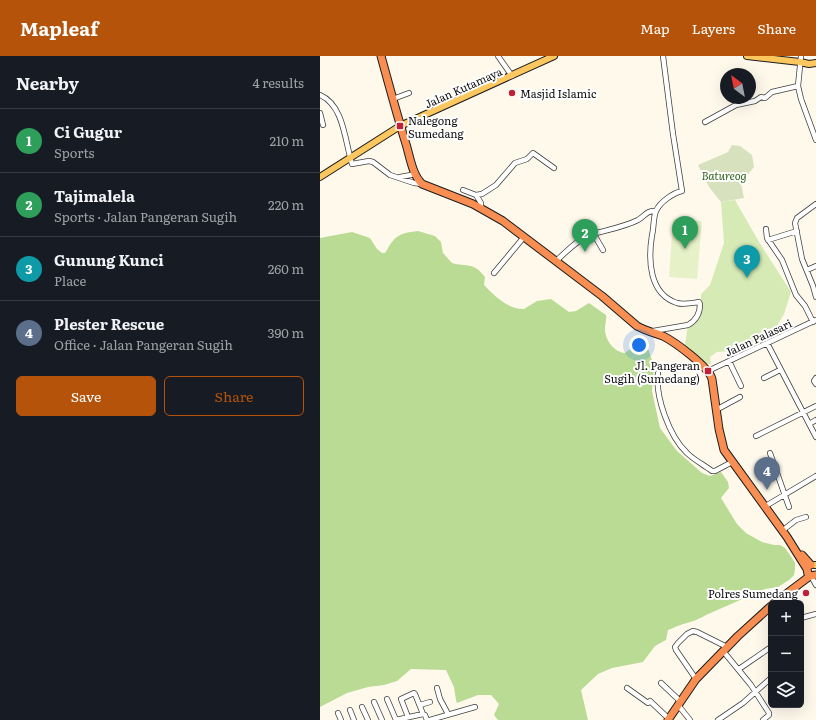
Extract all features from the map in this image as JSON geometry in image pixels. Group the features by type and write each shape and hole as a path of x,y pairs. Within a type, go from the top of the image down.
{"highway":[{"path":"381,56 400,126 417,179 422,184 481,208 503,221 602,296 629,320 643,330 663,336 674,342 708,371 712,379 722,444 732,462 812,570 777,600"},
{"path":"669,720 696,679 725,649 768,609"}],"main road":[{"path":"747,56 801,59 809,64 816,63"},
{"name":"Jalan Kutamaya","path":"320,177 400,126 512,76 550,57"}],"street":[{"path":"498,56 512,76"},
{"path":"649,332 692,323 698,315 700,304 699,302 679,304 670,300 664,296 652,276 651,245 656,211 668,198 682,191 663,56"},
{"path":"801,59 798,86 801,99 816,140"},
{"path":"705,122 736,105 755,101 761,97 765,98 772,92 798,86"},
{"path":"393,99 409,93"},
{"path":"320,95 329,100 342,122 352,164 369,161 373,162 384,172 414,183 422,184"},
{"path":"320,113 323,125"},
{"path":"462,190 476,195 482,194 496,185 516,163 527,159 533,153 554,168"},
{"path":"396,177 410,175 415,172"},
{"path":"476,195 481,203 481,208"},
{"path":"816,204 797,218 795,223 802,259 816,297"},
{"path":"556,261 582,238 627,225 639,220 649,211 656,211"},
{"path":"766,229 768,240 782,260 796,295 814,321"},
{"path":"768,240 797,232"},
{"path":"592,234 603,250"},
{"path":"494,273 524,237"},
{"path":"807,270 816,266"},
{"name":"Jalan Palasari","path":"708,371 814,321"},
{"path":"767,343 802,413 816,437"},
{"path":"729,361 741,386"},
{"path":"764,378 780,370"},
{"path":"658,373 658,390 660,399 672,434 680,445 687,453 712,471 715,471 732,462"},
{"path":"816,378 814,380 816,384"},
{"path":"716,410 740,397"},
{"path":"756,436 816,406"},
{"path":"808,424 816,420"},
{"path":"770,453 789,507"},
{"path":"764,506 816,476"},
{"path":"782,531 796,520 806,517"},
{"path":"812,570 816,585"},
{"path":"804,617 816,614"},
{"path":"696,679 676,650 678,643 687,634 695,632 725,649 739,670 756,691 769,713 763,720"},
{"path":"739,670 768,650"},
{"path":"718,720 743,702 768,681"},
{"path":"662,683 679,703 690,720"},
{"path":"437,688 440,699 448,714"},
{"path":"627,688 648,703 650,701 669,720"},
{"path":"408,718 402,698 414,693 420,705 422,714 425,715 427,720"},
{"path":"387,699 396,720 422,714"},
{"path":"374,702 382,720"},
{"path":"420,705 430,702"},
{"path":"362,707 368,720"},
{"path":"430,720 475,707"},
{"path":"350,710 354,720"},
{"path":"338,714 341,720"}],"green space":[{"name":"Batureog","path":"732,145 740,146 752,155 754,167 741,183 744,198 721,202 709,187 698,165 728,152"},
{"path":"735,200 759,242 791,292 784,314 767,343 739,355 734,351 717,352 710,357 711,364 698,363 684,351 688,325 698,313 701,304 701,294 710,285 724,243 721,202"},
{"path":"673,219 702,221 697,279 669,277"},
{"path":"418,231 435,236 441,242 443,253 452,263 474,267 481,272 485,277 484,285 497,297 512,307 524,309 537,301 551,299 569,312 576,311 589,303 606,315 605,333 608,341 614,348 625,353 641,340 649,351 654,367 652,391 660,428 677,451 702,473 710,476 721,472 728,482 729,488 721,498 737,524 746,533 762,542 780,545 785,548 795,563 794,575 778,587 765,589 698,619 668,630 666,640 655,646 643,662 612,668 598,674 581,690 588,720 498,720 494,715 499,704 491,695 478,695 457,703 454,687 446,670 411,669 397,681 347,693 320,707 320,238 352,232 370,238 377,249 382,253 385,253 397,237"}],"place":[{"name":"Masjid Islamic","path":"512,93"},
{"name":"Nalegong Sumedang","path":"400,126"},
{"name":"Ci Gugur","path":"685,249"},
{"name":"Tajimalela","path":"585,252"},
{"name":"Gunung Kunci","path":"747,278"},
{"name":"Jl. Pangeran Sugih (Sumedang)","path":"708,371"},
{"name":"Plester Rescue","path":"767,490"},
{"name":"Polres Sumedang","path":"806,593"}]}
